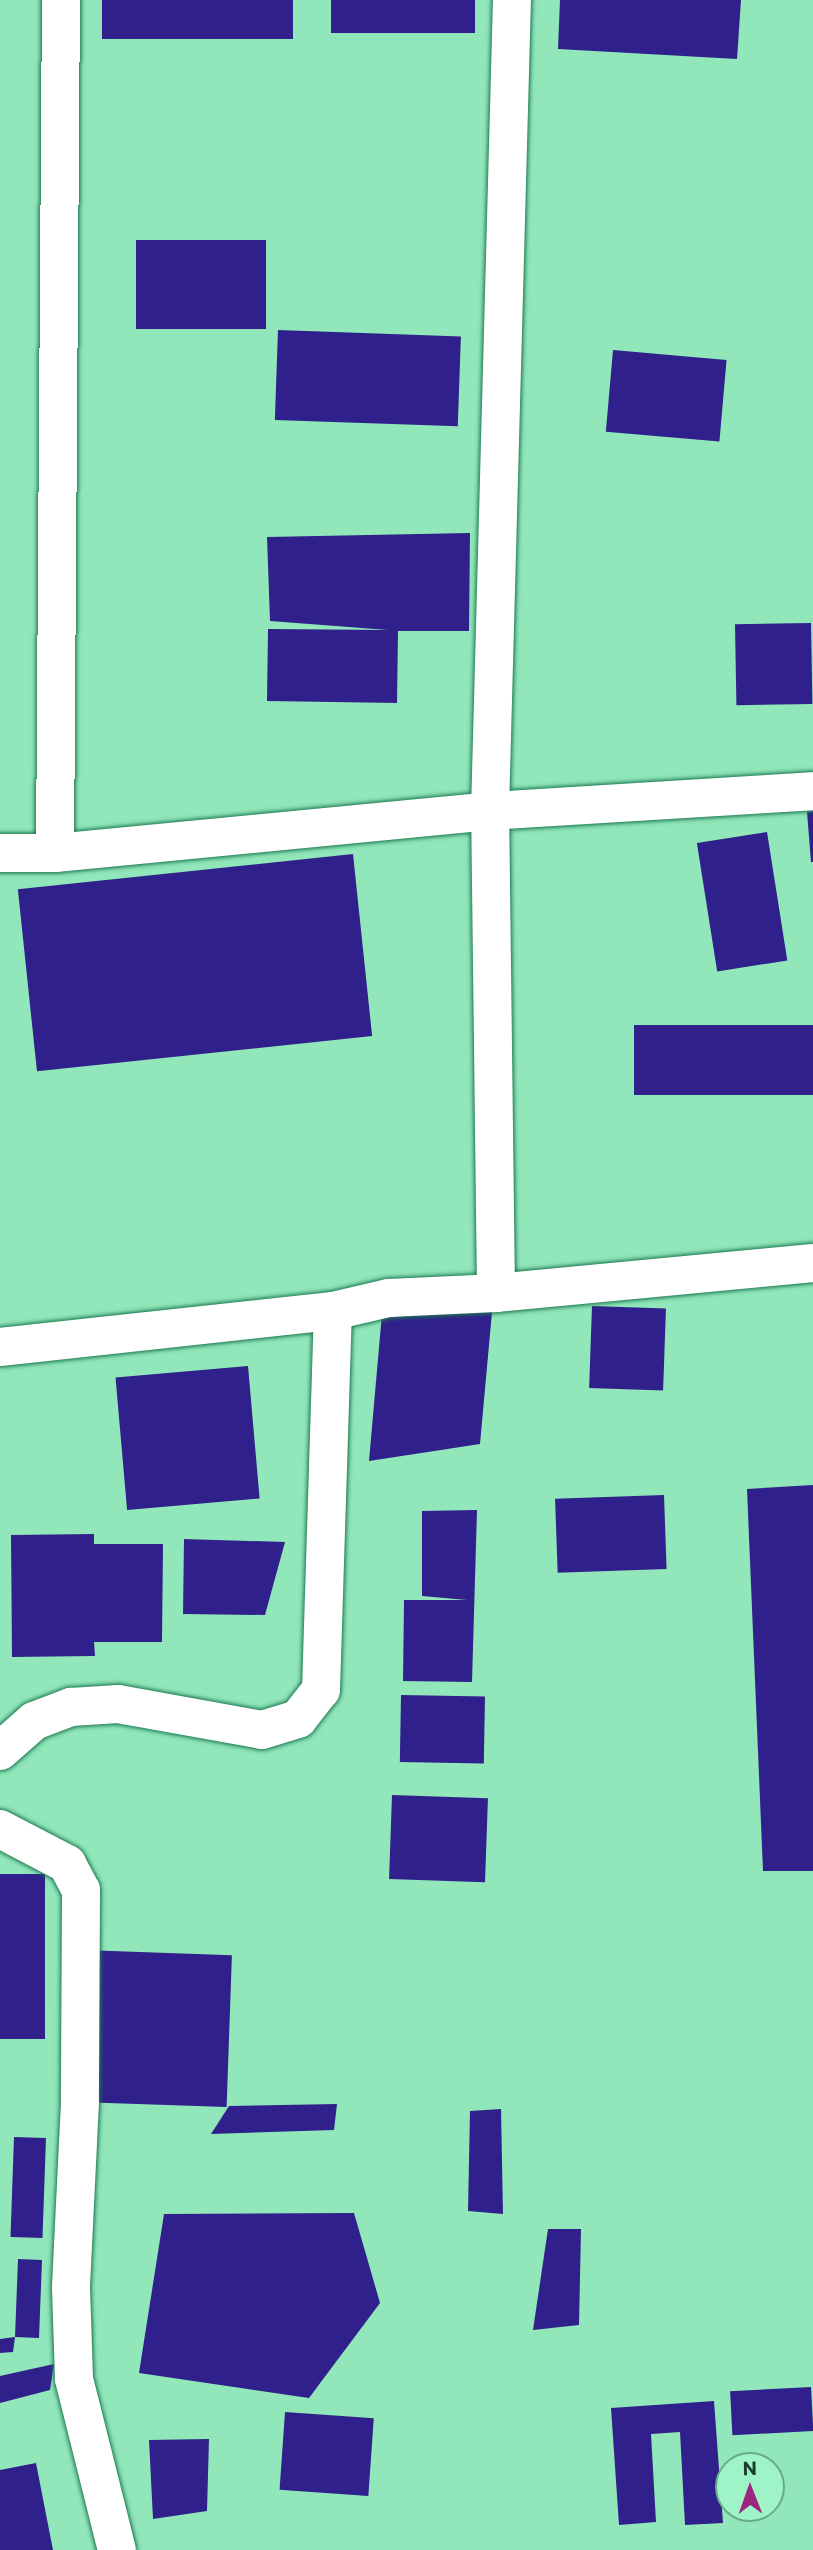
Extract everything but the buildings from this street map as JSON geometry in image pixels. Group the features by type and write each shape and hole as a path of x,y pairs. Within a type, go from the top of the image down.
{"street":[{"path":"55,853 61,0"},
{"path":"496,1293 491,811 512,0"},
{"path":"0,853 55,853 491,811 813,791"},
{"path":"0,1347 333,1311 389,1298 496,1293 813,1263"},
{"path":"0,1751 34,1721 71,1707 118,1704 262,1730 298,1719 321,1690 333,1311"},
{"path":"0,1829 67,1864 82,1890 80,2102 71,2288 74,2379 117,2550"}]}
